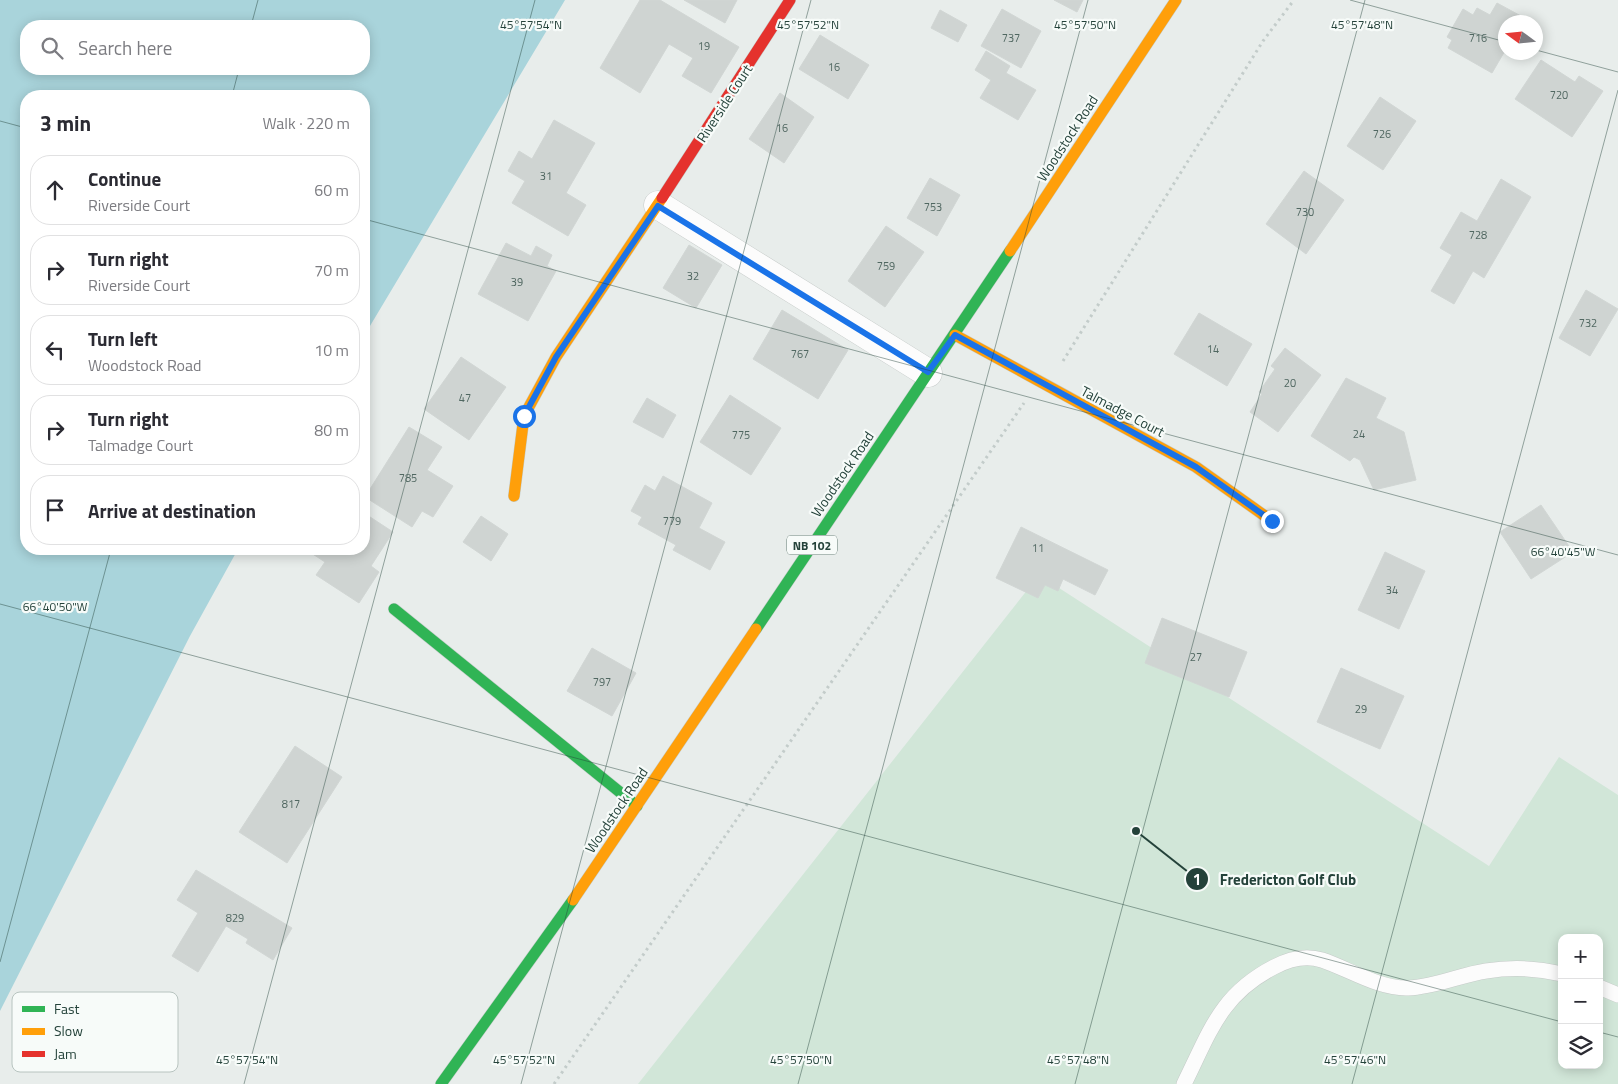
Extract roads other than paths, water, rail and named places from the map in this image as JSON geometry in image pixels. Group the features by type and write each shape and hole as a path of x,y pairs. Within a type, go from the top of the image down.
{"main road":[{"name":"Riverside Court","path":"514,496 524,416 556,357 658,206 790,0"},
{"name":"Woodstock Road","path":"441,1084 546,941 928,372 955,335 1176,0"},
{"name":"Talmadge Court","path":"955,335 1196,467 1272,521"},
{"path":"394,609 637,806"}],"street":[{"path":"658,206 928,372"}],"lane":[{"path":"1184,1084 1220,1012 1229,1000 1252,978 1285,961 1304,958 1320,959 1388,986 1406,988 1426,987 1486,971 1516,968 1546,970 1558,973"},
{"path":"1603,989 1618,995"}],"water":[{"path":"0,0 565,0 370,326 370,90 20,90 20,555 235,555 190,636 0,1011"}],"place":[{"name":"Fredericton Golf Club","path":"1136,831"}]}
